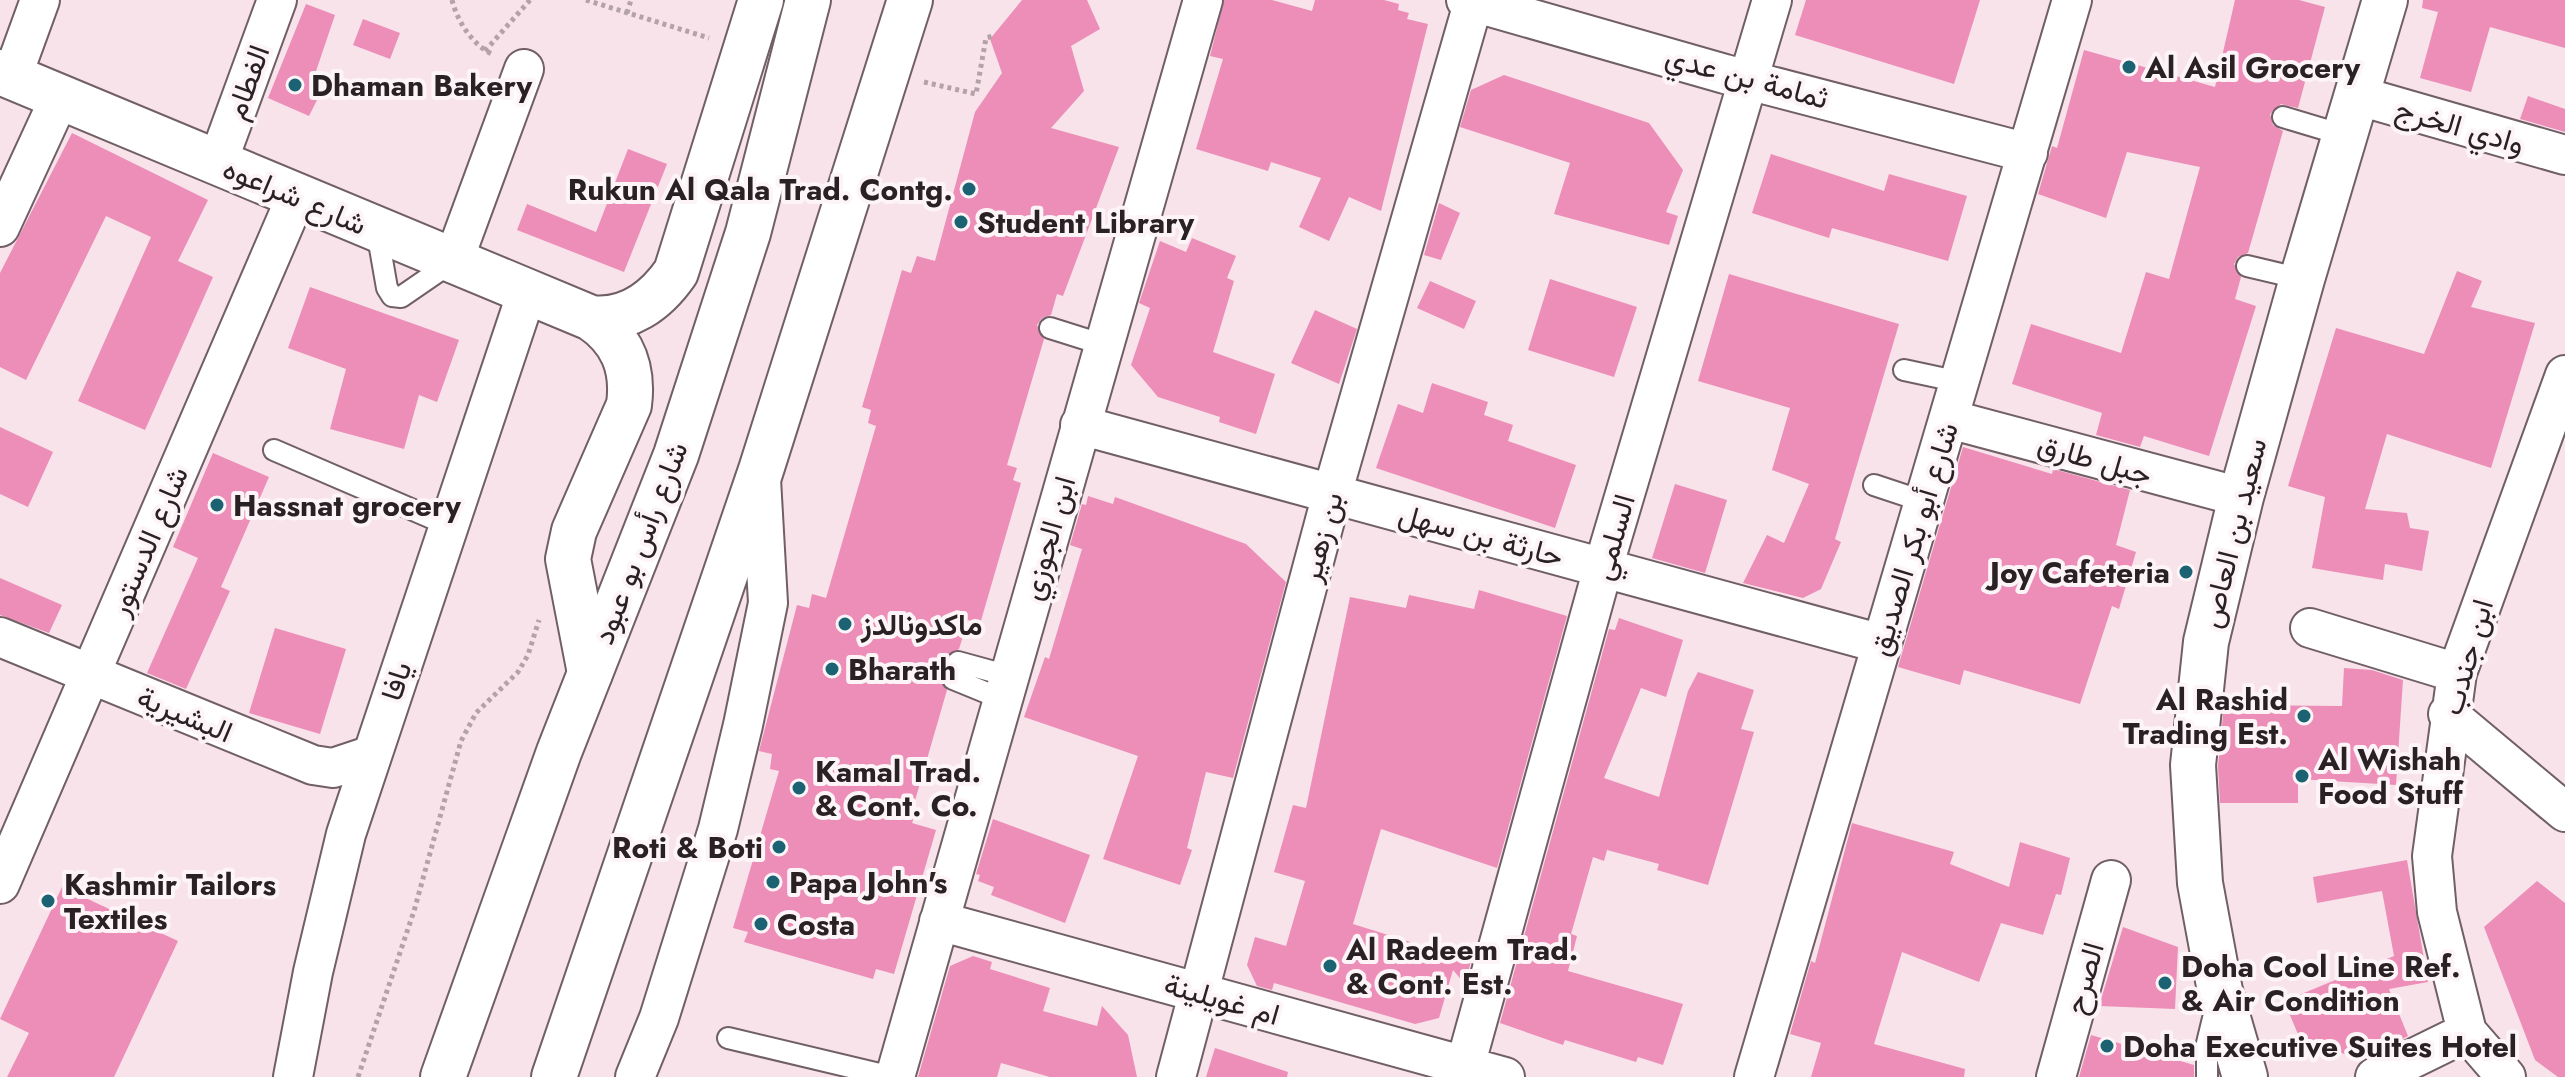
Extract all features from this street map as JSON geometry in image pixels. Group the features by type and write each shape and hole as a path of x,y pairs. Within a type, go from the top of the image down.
{"street":[{"path":"6,74 40,0"},
{"name":"الفطام","path":"217,164 277,0"},
{"path":"629,405 676,272 748,50 761,0"},
{"name":"شارع رأس بو عبود","path":"443,1077 590,673 676,455 748,233 808,0"},
{"path":"554,1077 761,470 910,0"},
{"name":"ابن الجوزي","path":"894,1077 1203,0"},
{"name":"السلمي","path":"1464,1072 1603,568 1772,0"},
{"name":"شارع أبو بكر الصديق","path":"1754,1077 2072,0"},
{"name":"سعيد بن العاص","path":"2245,1077 2220,991 2200,883 2193,765 2206,642 2241,497 2349,115 2385,0"},
{"name":"ثمامة بن عدي","path":"1471,1 2028,153"},
{"name":"بن زهير","path":"1176,1077 1332,494 1471,1"},
{"path":"453,262 524,69"},
{"name":"شارع شراعوه","path":"6,74 591,318 614,338 626,358 631,389 629,405 574,531 568,559 590,673"},
{"path":"0,227 60,97"},
{"name":"وادي الخرج","path":"2349,115 2565,155"},
{"name":"شارع الدستور","path":"0,884 296,197"},
{"path":"591,318 614,318 636,310 659,294 676,272"},
{"name":"يافا","path":"293,1077 322,928 372,755 527,292"},
{"name":"ابن جندب","path":"2506,1077 2467,1032 2437,912 2432,856 2448,714 2457,673 2565,375"},
{"name":"جبل طارق","path":"1949,419 2241,497"},
{"name":"حارثة بن سهل","path":"1080,425 1882,644"},
{"path":"647,1068 718,829 768,603 761,470"},
{"path":"2310,628 2457,673"},
{"name":"البشيرية","path":"0,637 313,765 333,768 372,755"},
{"path":"2448,714 2565,812"},
{"name":"الصرح","path":"2056,1077 2111,880"},
{"name":"ام غويلينة","path":"939,921 1200,993 1464,1072 1505,1077"},
{"path":"2375,1077 2467,1032"}],"lane":[{"path":"2283,117 2349,115"},
{"path":"2247,266 2302,279"},
{"path":"1050,328 1104,345"},
{"path":"1904,370 1960,382"},
{"path":"274,450 448,525"},
{"path":"1874,485 1925,502"},
{"path":"955,670 1006,688"},
{"path":"2207,1077 2207,1043 2220,991"},
{"path":"728,1038 894,1077"}],"path":[{"path":"452,0 457,18 485,51 524,69"},
{"path":"485,51 530,0"},
{"path":"586,0 748,50"},
{"path":"627,13 631,0"},
{"path":"888,74 976,94 986,38 993,36"},
{"path":"358,1077 414,911 461,741 476,713 518,672 528,655 540,612"}],"building":[{"path":"1022,0 1087,0 1100,29 1071,46 1084,91 1051,128 1119,147 1063,296 1057,294 1051,315 1042,318 1037,325 1044,339 1007,465 1017,468 1013,480 1021,483 980,624 968,620 959,649 946,658 947,668 940,680 947,690 912,811 916,812 912,823 936,830 894,974 876,969 873,979 744,942 748,932 733,928 779,771 770,769 772,754 759,751 797,605 809,608 812,594 826,598 876,426 868,423 871,410 862,407 902,270 911,273 917,256 935,261 975,112 1002,73 990,39"},
{"path":"1224,0 1272,0 1312,11 1315,0 1384,0 1399,4 1398,10 1409,13 1407,19 1428,24 1381,211 1349,197 1329,241 1299,227 1321,178 1271,162 1268,171 1196,149 1223,59 1210,56"},
{"path":"1806,0 1980,0 1954,84 1795,35"},
{"path":"2235,0 2299,0 2325,7 2298,108 2281,104 2270,114 2273,125 2283,131 2248,253 2238,257 2234,264 2241,277 2235,299 2256,306 2209,456 2144,436 2140,447 2096,435 2102,413 2012,384 2031,324 2121,353 2146,272 2169,279 2200,167 2127,152 2106,218 2038,194 2052,146 2057,148 2084,50 2215,87"},
{"path":"2423,0 2565,0 2565,48 2490,27 2471,92 2420,78 2438,12 2422,8"},
{"name":"Dhaman Bakery","path":"306,4 335,15 314,77 320,94 309,116 268,98"},
{"path":"363,19 400,33 390,59 353,45"},
{"path":"1504,75 1649,123 1683,170 1666,212 1678,216 1669,245 1554,214 1570,163 1460,127 1471,90"},
{"path":"2528,96 2565,109 2565,132 2520,119"},
{"path":"72,133 208,200 178,261 213,277 145,430 78,401 151,237 106,216 26,380 0,367 0,273"},
{"path":"628,149 667,164 624,272 517,230 527,204 596,232"},
{"path":"1771,154 1884,191 1889,174 1967,196 1948,261 1832,228 1829,238 1752,213"},
{"path":"1439,203 1460,213 1441,260 1424,255"},
{"path":"1192,238 1236,256 1227,278 1234,281 1213,352 1275,374 1256,434 1219,422 1220,417 1158,397 1131,365 1150,308 1139,303 1160,241 1186,252"},
{"path":"2457,271 2482,281 2471,307 2535,323 2491,468 2387,434 2365,509 2407,513 2410,528 2429,531 2422,571 2385,564 2383,580 2312,568 2325,497 2288,486 2336,328 2424,354"},
{"path":"1729,274 1899,324 1835,539 1841,542 1821,589 1803,598 1743,583 1767,535 1784,543 1809,484 1772,470 1790,408 1698,381"},
{"path":"1550,279 1637,307 1614,377 1528,350"},
{"path":"1430,281 1476,301 1464,329 1417,308"},
{"path":"310,287 459,340 437,402 419,395 404,449 330,429 346,369 288,348"},
{"path":"1315,310 1357,329 1339,384 1291,363"},
{"path":"1432,383 1488,402 1484,415 1513,425 1508,441 1576,465 1555,528 1376,468 1398,404 1423,413"},
{"path":"0,427 53,452 28,507 0,494"},
{"path":"1963,447 2052,474 2053,469 2130,490 2116,545 2136,552 2119,609 2112,606 2080,704 1964,670 1960,685 1898,667"},
{"path":"213,453 269,477 221,587 230,591 186,689 147,673 198,558 173,547"},
{"path":"1675,484 1727,500 1705,573 1652,558"},
{"path":"1088,496 1113,504 1115,497 1246,544 1286,582 1233,778 1206,772 1187,848 1192,850 1180,885 1103,859 1138,756 1024,717 1045,657 1049,659 1082,549 1070,545 1082,504 1086,505"},
{"path":"0,578 62,605 49,633 0,615"},
{"path":"1479,590 1567,616 1497,868 1381,829 1353,924 1471,961 1465,984 1453,970 1439,1018 1415,1024 1274,983 1272,990 1257,986 1247,965 1255,937 1286,946 1305,881 1274,872 1293,805 1306,808 1350,597 1406,608 1409,595 1474,609"},
{"path":"1619,618 1683,640 1666,697 1641,688 1604,778 1659,797 1688,691 1698,672 1754,690 1741,729 1754,732 1708,885 1657,870 1659,864 1607,850 1604,861 1593,857 1571,934 1577,936 1568,971 1683,1004 1663,1065 1638,1057 1636,1062 1565,1040 1563,1045 1500,1023 1609,629 1615,630"},
{"path":"275,628 346,649 320,734 249,713"},
{"path":"2344,668 2372,670 2403,680 2396,785 2298,779 2298,803 2220,803 2218,766 2224,705 2342,706"},
{"path":"993,819 1090,855 1065,923 991,895 994,887 978,881 980,875 976,874"},
{"path":"1852,823 1954,852 1950,864 2009,887 2020,842 2070,858 2061,895 2056,894 2043,935 2001,923 1979,982 1902,952 1874,1044 1965,1069 1964,1077 1811,1077 1821,1043 1790,1034 1811,961 1815,963"},
{"path":"2407,860 2428,982 2389,989 2408,1036 2362,1060 2300,1039 2284,1001 2394,956 2382,891 2317,903 2313,877"},
{"path":"2537,881 2565,903 2565,1077 2558,1077 2535,1060 2484,927"},
{"path":"62,887 178,941 114,1077 7,1077 29,1033 0,1019"},
{"path":"2123,927 2178,947 2175,1009 2099,1006"},
{"path":"973,956 992,962 990,969 1050,988 1043,1011 1097,1026 1102,1006 1128,1035 1137,1077 1050,1077 1001,1063 997,1077 918,1077 950,966"},
{"name":"Doha Executive Suites Hotel","path":"2091,1035 2194,1065 2194,1077 2079,1077"},
{"path":"1215,1048 1288,1072 1287,1077 1206,1077"}],"place":[{"name":"Al Asil Grocery","path":"2129,67"},
{"name":"Dhaman Bakery","path":"295,85"},
{"name":"Rukun Al Qala Trad. Contg.","path":"969,189"},
{"name":"Student Library","path":"961,222"},
{"name":"Hassnat grocery","path":"217,505"},
{"name":"Joy Cafeteria","path":"2186,572"},
{"name":"ماكدونالدز","path":"845,624"},
{"name":"Bharath","path":"832,669"},
{"name":"Al Rashid Trading Est.","path":"2304,716"},
{"name":"Al Wishah Food Stuff","path":"2302,776"},
{"name":"Kamal Trad. & Cont. Co.","path":"799,788"},
{"name":"Roti & Boti","path":"779,847"},
{"name":"Papa John's","path":"773,882"},
{"name":"Kashmir Tailors Textiles","path":"48,901"},
{"name":"Costa","path":"761,924"},
{"name":"Al Radeem Trad. & Cont. Est.","path":"1330,966"},
{"name":"Doha Cool Line Ref. & Air Condition","path":"2165,983"},
{"name":"Doha Executive Suites Hotel","path":"2107,1046"}]}
